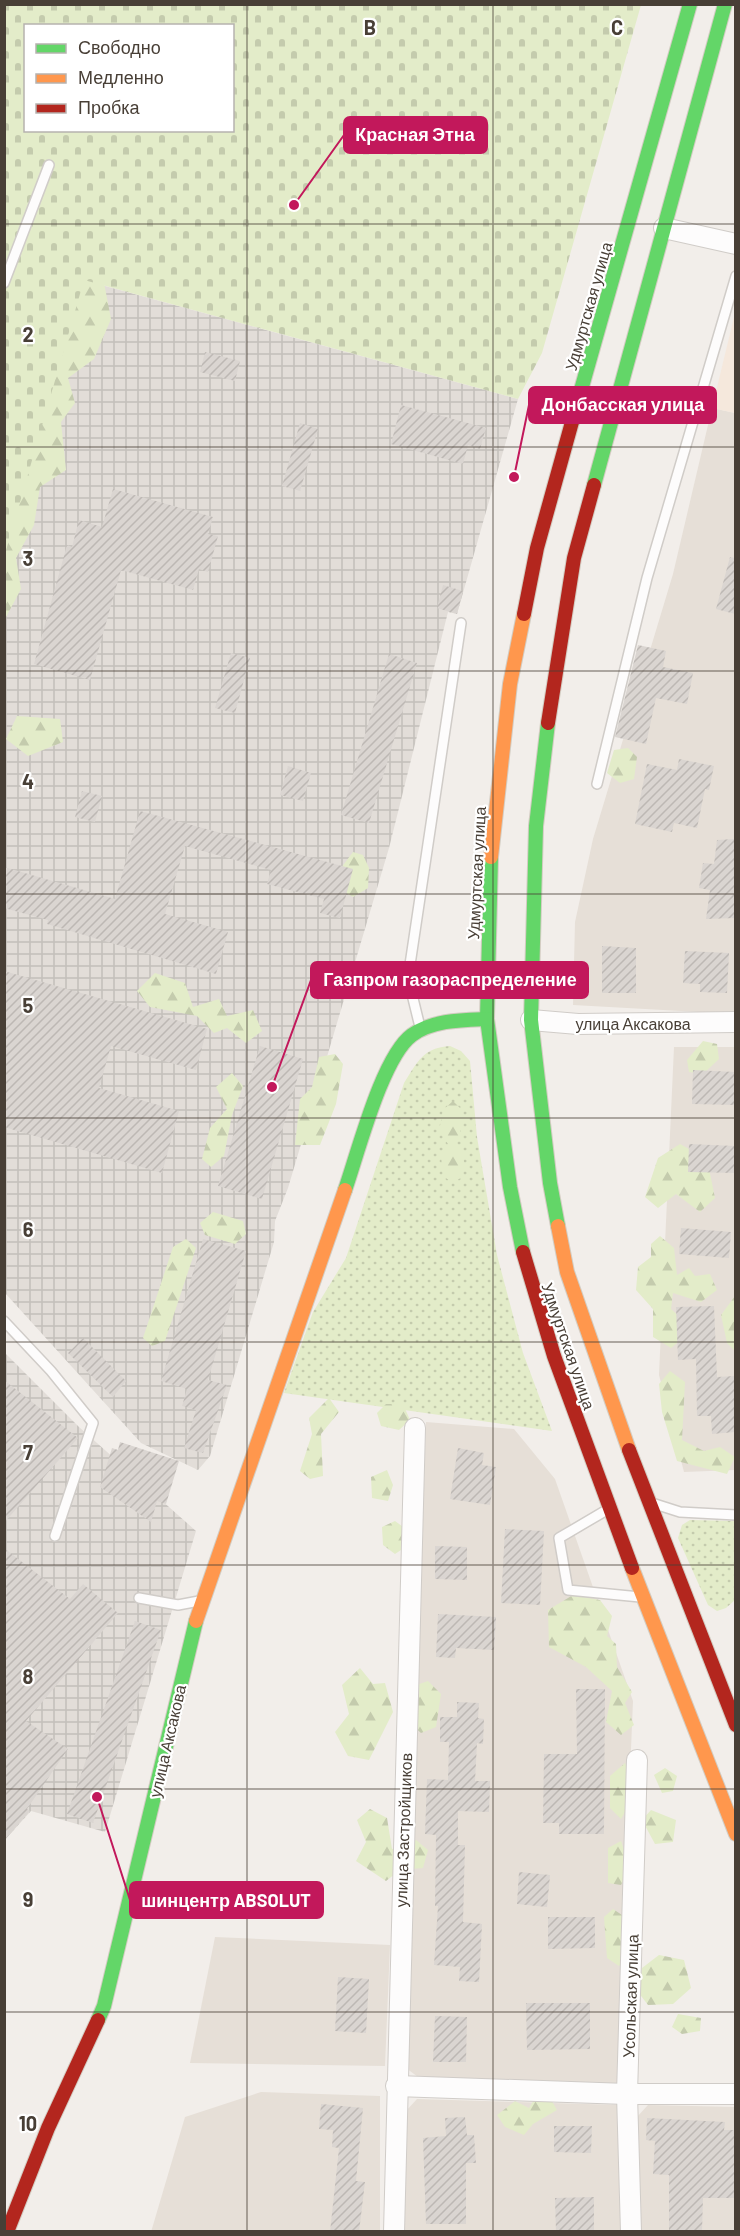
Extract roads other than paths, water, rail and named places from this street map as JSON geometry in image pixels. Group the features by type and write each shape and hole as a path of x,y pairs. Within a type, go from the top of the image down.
{"main road":[{"name":"Удмуртская улица","path":"690,4 537,548 510,684 492,834 492,1019 510,1187 528,1275 554,1356 609,1508 735,1834"},
{"name":"Удмуртская улица","path":"725,4 574,558 550,703 536,826 525,1020 549,1183 567,1272 594,1356 647,1501 735,1725"},
{"path":"421,1029 452,1021 492,1019"},
{"name":"улица Аксакова","path":"8,2232 48,2128 104,2006 201,1601 385,1076 404,1042 421,1029"}],"street":[{"path":"664,228 735,244"},
{"name":"улица Аксакова","path":"525,1020 578,1024 735,1023"},
{"name":"улица Застройщиков","path":"394,2232 396,2086 415,1428"},
{"name":"Усольская улица","path":"631,2232 627,2094 637,1760"},
{"path":"396,2086 627,2094 735,2094"}],"lane":[{"path":"4,283 49,165"},
{"path":"597,784 647,578 735,276"},
{"path":"421,1029 408,978 461,623"},
{"path":"4,1321 51,1371 93,1423 55,1536"},
{"path":"647,1501 680,1512 735,1515"},
{"path":"609,1508 559,1538 568,1590 643,1597"},
{"path":"139,1598 178,1605 201,1601"},
{"path":"728,1707 735,1693"}],"place":[{"name":"Красная Этна","path":"294,205"},
{"name":"Донбасская улица","path":"514,477"},
{"name":"Газпром газораспределение","path":"272,1087"},
{"name":"шинцентр ABSOLUT","path":"97,1797"}]}
